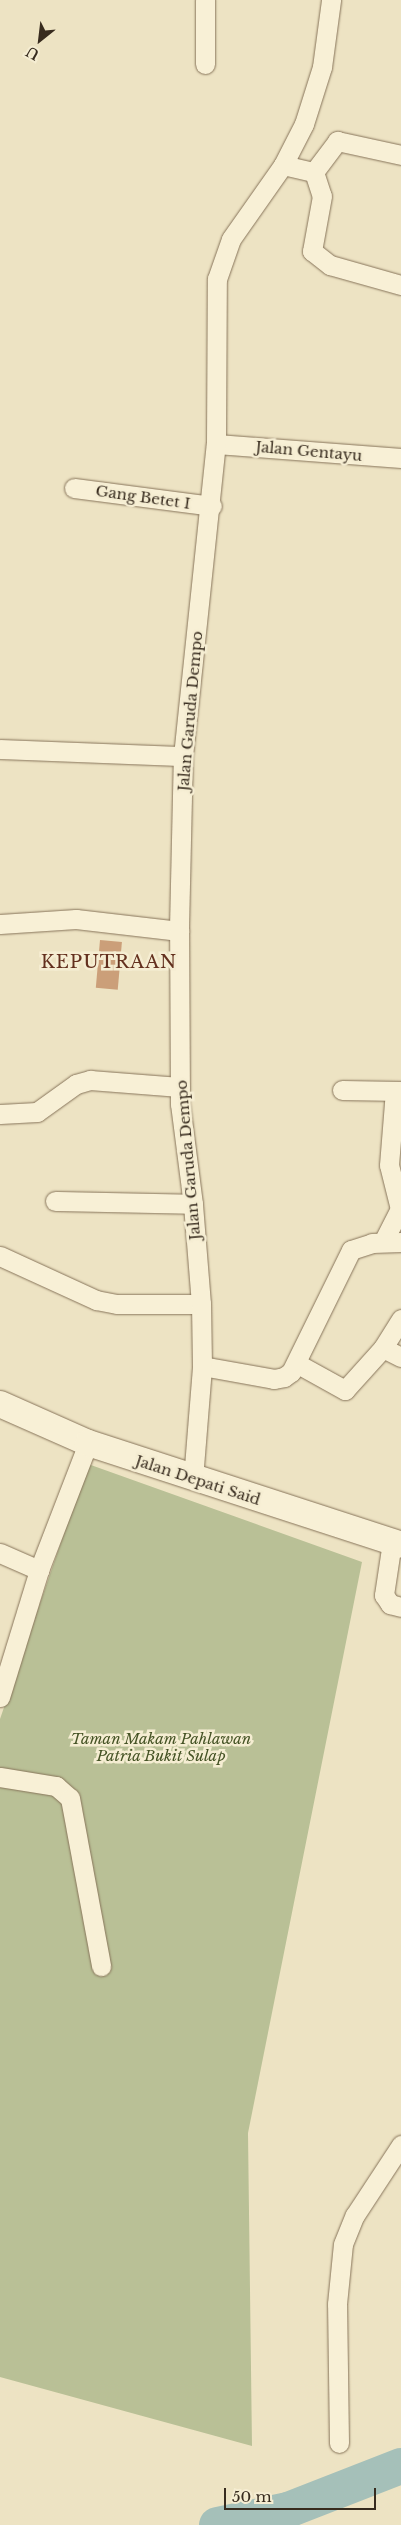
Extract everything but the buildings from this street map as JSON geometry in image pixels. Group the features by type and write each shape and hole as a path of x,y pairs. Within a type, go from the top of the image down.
{"main road":[{"name":"Jalan Depati Said","path":"0,1404 88,1443 193,1479 397,1544"}],"street":[{"path":"205,0 205,64"},
{"name":"Jalan Garuda Dempo","path":"193,1479 202,1366 201,1304 193,1204 180,1087 179,930 183,756 212,506 216,444 217,279 232,239 283,165 304,124 322,67 331,0"},
{"path":"314,172 337,141 401,155"},
{"path":"283,165 314,172"},
{"path":"314,172 322,196 311,242 312,251 330,265 401,285"},
{"name":"Jalan Gentayu","path":"216,444 401,458"},
{"name":"Gang Betet I","path":"74,488 212,506"},
{"path":"0,749 183,756"},
{"path":"0,924 76,919 179,930"},
{"path":"0,1114 37,1112 76,1084 90,1080 180,1087"},
{"path":"202,1366 274,1379 291,1372 351,1250 360,1245 392,1242 400,1209 389,1166 398,1091 342,1090"},
{"path":"55,1201 193,1204"},
{"path":"0,1256 96,1300 117,1304 201,1304"},
{"path":"296,1363 345,1390 383,1348 401,1319"},
{"path":"383,1348 401,1357"},
{"path":"0,1697 39,1570 88,1443"},
{"path":"397,1544 384,1595 390,1604 401,1607"},
{"path":"0,1553 39,1570"},
{"path":"0,1777 56,1786 70,1798 101,1966"},
{"path":"339,2444 337,2304 342,2244 355,2215 401,2145"}],"green space":[{"name":"Taman Makam Pahlawan Patria Bukit Sulap","path":"88,1464 362,1562 248,2133 252,2446 0,2377 0,1719"}],"waterway":[{"path":"217,2525 288,2510 401,2466"}],"district":[{"name":"KEPUTRAAN","path":"109,962"}]}
